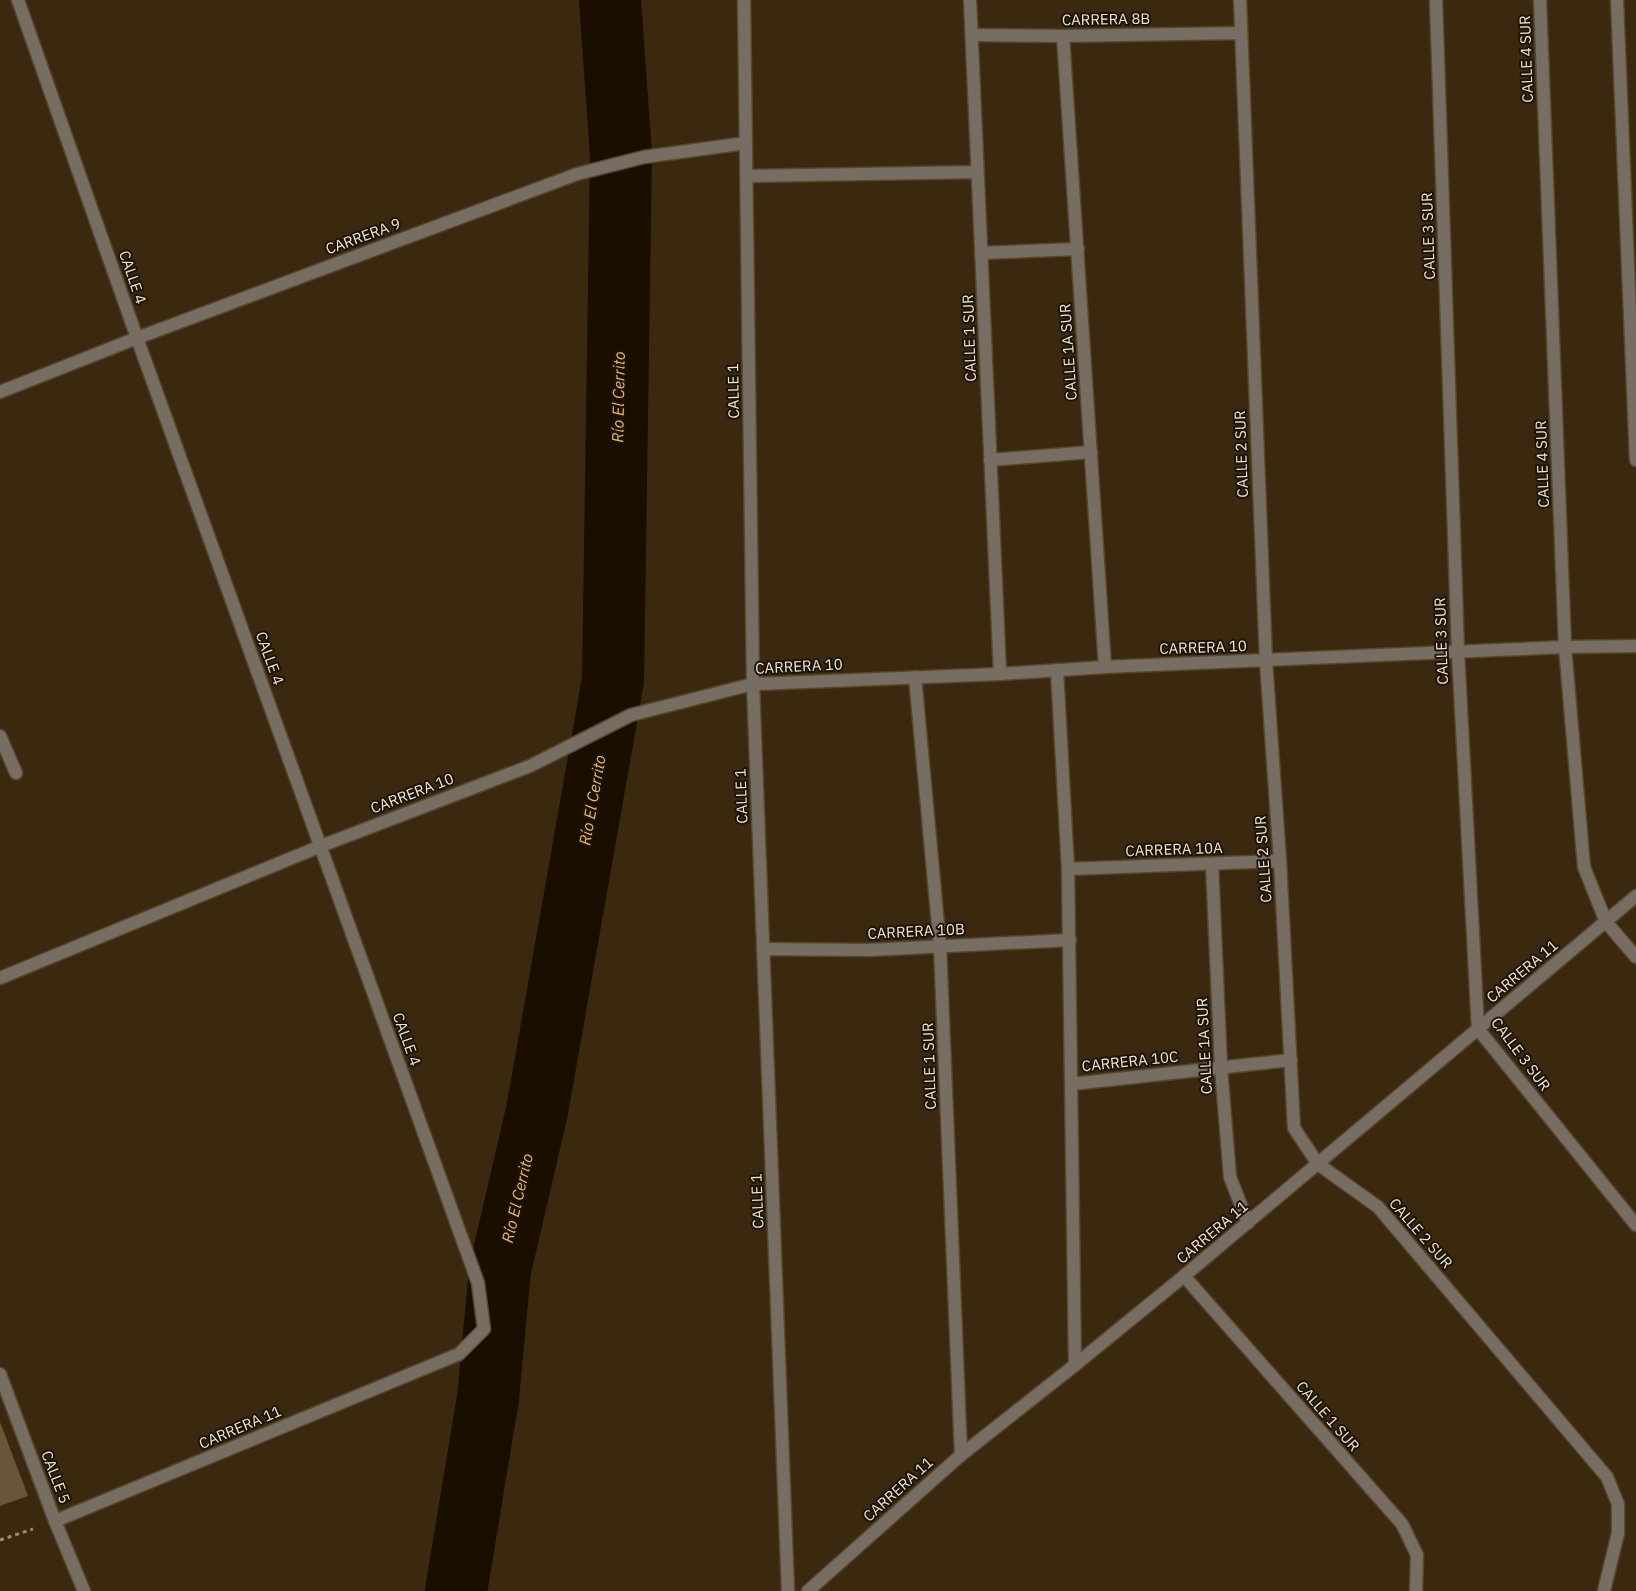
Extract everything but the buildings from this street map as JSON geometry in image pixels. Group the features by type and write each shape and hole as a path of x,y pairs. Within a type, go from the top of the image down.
{"street":[{"name":"CALLE 4","path":"18,0 137,338 478,1282 484,1329"},
{"name":"CALLE 1","path":"744,0 753,684 788,1591"},
{"name":"CALLE 2 SUR","path":"1240,0 1266,661 1280,861 1294,1128 1318,1164 1378,1206 1607,1477 1618,1504 1618,1533 1604,1591"},
{"name":"CALLE 3 SUR","path":"1436,0 1458,652 1478,1029 1636,1225"},
{"name":"CALLE 4 SUR","path":"1540,0 1565,647 1584,867 1606,922 1636,957"},
{"path":"1617,0 1636,460"},
{"name":"CALLE 1 SUR","path":"970,4 1000,674"},
{"name":"CARRERA 8B","path":"972,35 1063,36 1241,33"},
{"name":"CALLE 1A SUR","path":"1063,36 1105,667"},
{"name":"CARRERA 9","path":"0,392 137,338 577,174 644,157 746,143"},
{"path":"746,176 978,172"},
{"path":"981,253 1078,249"},
{"path":"990,460 1091,452"},
{"name":"CARRERA 10","path":"0,978 321,846 530,766 631,715 753,684 1565,647 1636,646"},
{"path":"1056,670 1068,869 1070,940 1075,1365"},
{"name":"CALLE 1 SUR","path":"915,677 940,946 961,1455"},
{"path":"0,736 16,773"},
{"name":"CARRERA 10A","path":"1068,869 1280,861"},
{"name":"CALLE 1A SUR","path":"1212,864 1221,1068 1230,1177 1248,1223"},
{"name":"CARRERA 11","path":"808,1591 961,1455 1075,1365 1248,1223 1636,896"},
{"name":"CARRERA 10B","path":"763,949 869,950 1070,940"},
{"path":"1221,1068 1291,1060"},
{"name":"CARRERA 10C","path":"1072,1084 1221,1068"},
{"name":"CALLE 1 SUR","path":"1184,1276 1402,1524 1417,1556 1416,1591"},
{"name":"CARRERA 11","path":"55,1521 459,1354 484,1329"},
{"name":"CALLE 5","path":"0,1374 55,1521 84,1591"}],"path":[{"path":"0,1540 55,1521"}],"waterway":[{"name":"Río El Cerrito","path":"456,1591 488,1398 500,1270 537,1111 613,680 621,155 610,0"}]}
